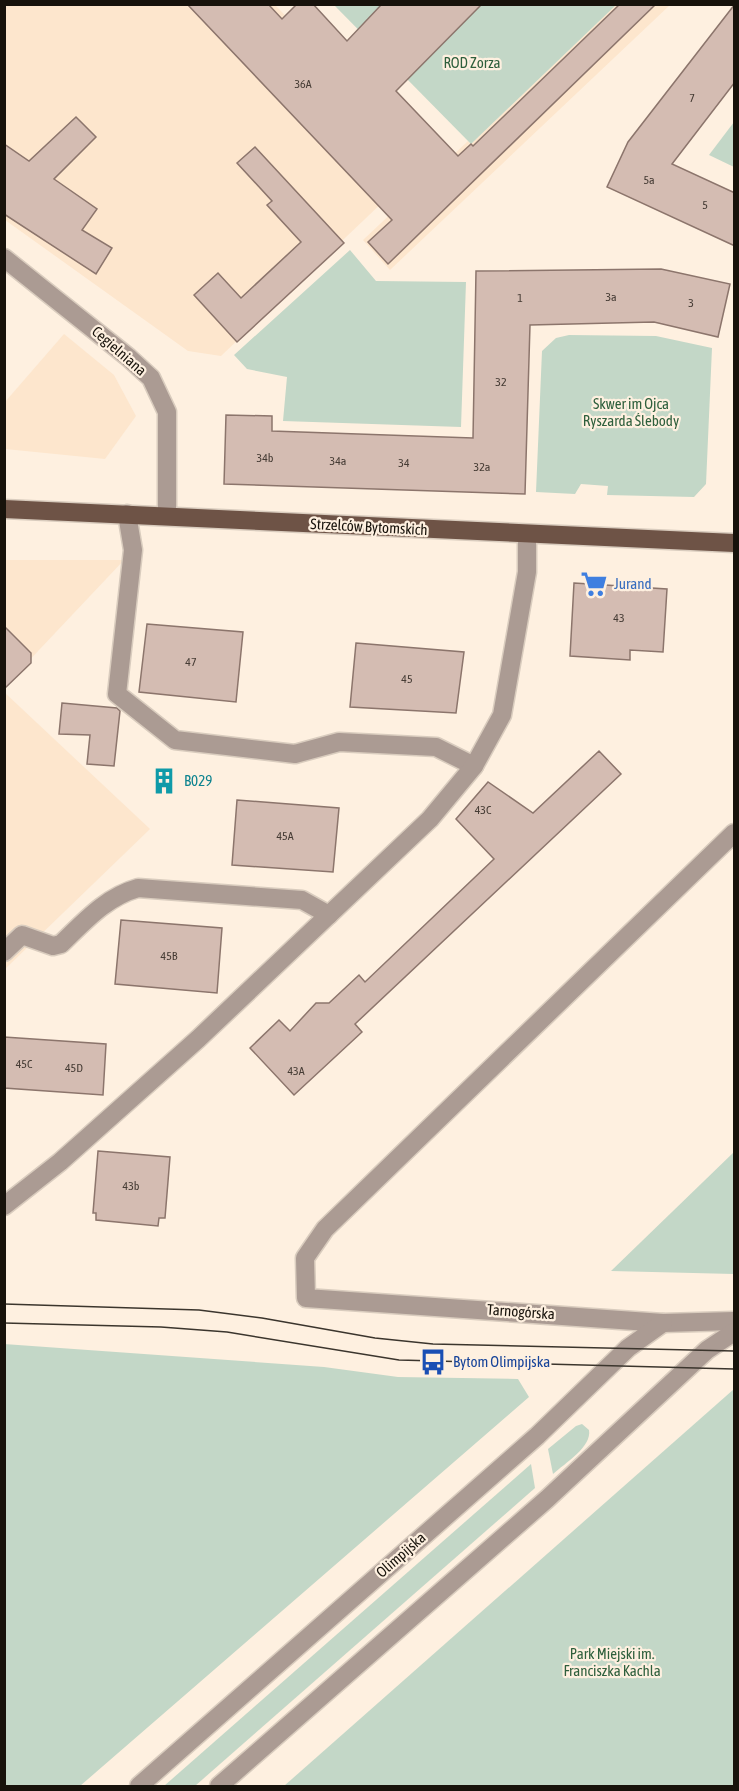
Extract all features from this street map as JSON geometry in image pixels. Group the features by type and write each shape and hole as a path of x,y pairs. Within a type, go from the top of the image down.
{"main road":[{"name":"Strzelców Bytomskich","path":"4,509 735,543"}],"street":[{"name":"Cegielniana","path":"4,258 151,378 167,412 166,516"},
{"path":"127,514 133,550 117,694 175,740 295,754 339,742 436,747 474,766"},
{"path":"4,1206 60,1162 198,1039 430,819 474,766 502,715 527,572 526,535"},
{"name":"Tarnogórska","path":"735,833 325,1229 305,1258 306,1298 663,1323 735,1321"},
{"path":"4,952 22,935 53,946 61,944 103,905 122,892 138,888 302,900 328,915"},
{"name":"Olimpijska","path":"139,1786 537,1436 628,1348 663,1323"},
{"path":"219,1786 547,1499 707,1350 735,1332"}],"shaded area":[{"path":"5,5 275,5 427,160 221,356 188,351 5,220"},
{"path":"616,5 670,5 390,270 363,240 468,141 471,144"},
{"path":"64,334 114,375 136,416 105,459 5,449 5,402"},
{"path":"5,560 124,560 5,686"},
{"path":"4,692 150,829 5,969 4,969"}],"green space":[{"name":"ROD Zorza","path":"334,5 616,5 471,144"},
{"path":"734,122 734,167 709,155"},
{"path":"350,250 376,281 466,282 461,427 283,421 287,377 247,369 234,355"},
{"name":"Skwer im Ojca Ryszarda Ślebody","path":"569,335 656,336 712,348 706,484 694,497 607,495 608,486 581,484 575,494 536,492 542,351 556,338"},
{"path":"734,1152 734,1274 611,1271"},
{"path":"4,1344 324,1367 398,1377 518,1379 529,1397 80,1786 5,1786"},
{"name":"Park Miejski im. Franciszka Kachla","path":"734,1389 734,1786 284,1786"},
{"path":"582,1424 589,1430 586,1442 577,1454 553,1474 548,1449 576,1426"},
{"path":"531,1464 535,1488 195,1786 164,1786"}],"building":[{"path":"187,4 268,4 282,19 297,4 313,4 347,41 382,4 482,4 396,91 458,156 471,144 473,146 620,4 656,4 388,264 368,242 392,220"},
{"path":"735,4 735,82 672,164 735,193 735,246 607,187 628,142"},
{"path":"76,117 96,137 54,179 97,209 82,230 112,248 96,274 4,214 4,144 29,161"},
{"path":"255,147 344,243 237,342 194,295 218,273 241,298 301,242 267,205 272,201 237,163"},
{"path":"661,269 730,284 718,337 654,322 530,325 525,494 224,484 226,415 272,416 272,431 473,438 476,271"},
{"path":"574,583 667,589 663,652 630,650 630,660 570,656"},
{"path":"147,624 243,632 236,702 139,692"},
{"path":"4,626 31,653 31,663 4,689"},
{"path":"356,643 464,652 456,713 350,707"},
{"path":"62,703 117,708 120,711 114,766 87,764 90,735 59,734"},
{"path":"599,751 621,774 355,1024 362,1032 294,1095 250,1048 279,1020 290,1031 316,1003 329,1003 359,975 365,982 494,859 456,819 488,782 533,813"},
{"path":"237,800 339,808 333,872 232,865"},
{"path":"121,920 222,928 217,993 115,984"},
{"path":"4,1037 106,1044 103,1095 4,1088"},
{"path":"98,1151 170,1157 165,1218 159,1218 158,1226 96,1220 96,1213 93,1213"}],"tram line":[{"path":"4,1304 199,1310 262,1318 375,1338 433,1344 734,1351"},
{"path":"4,1323 161,1327 227,1332 399,1360 734,1369"}],"place":[{"name":"Jurand","path":"594,584"},
{"name":"B029","path":"164,781"},
{"name":"Bytom Olimpijska","path":"433,1362"}]}
